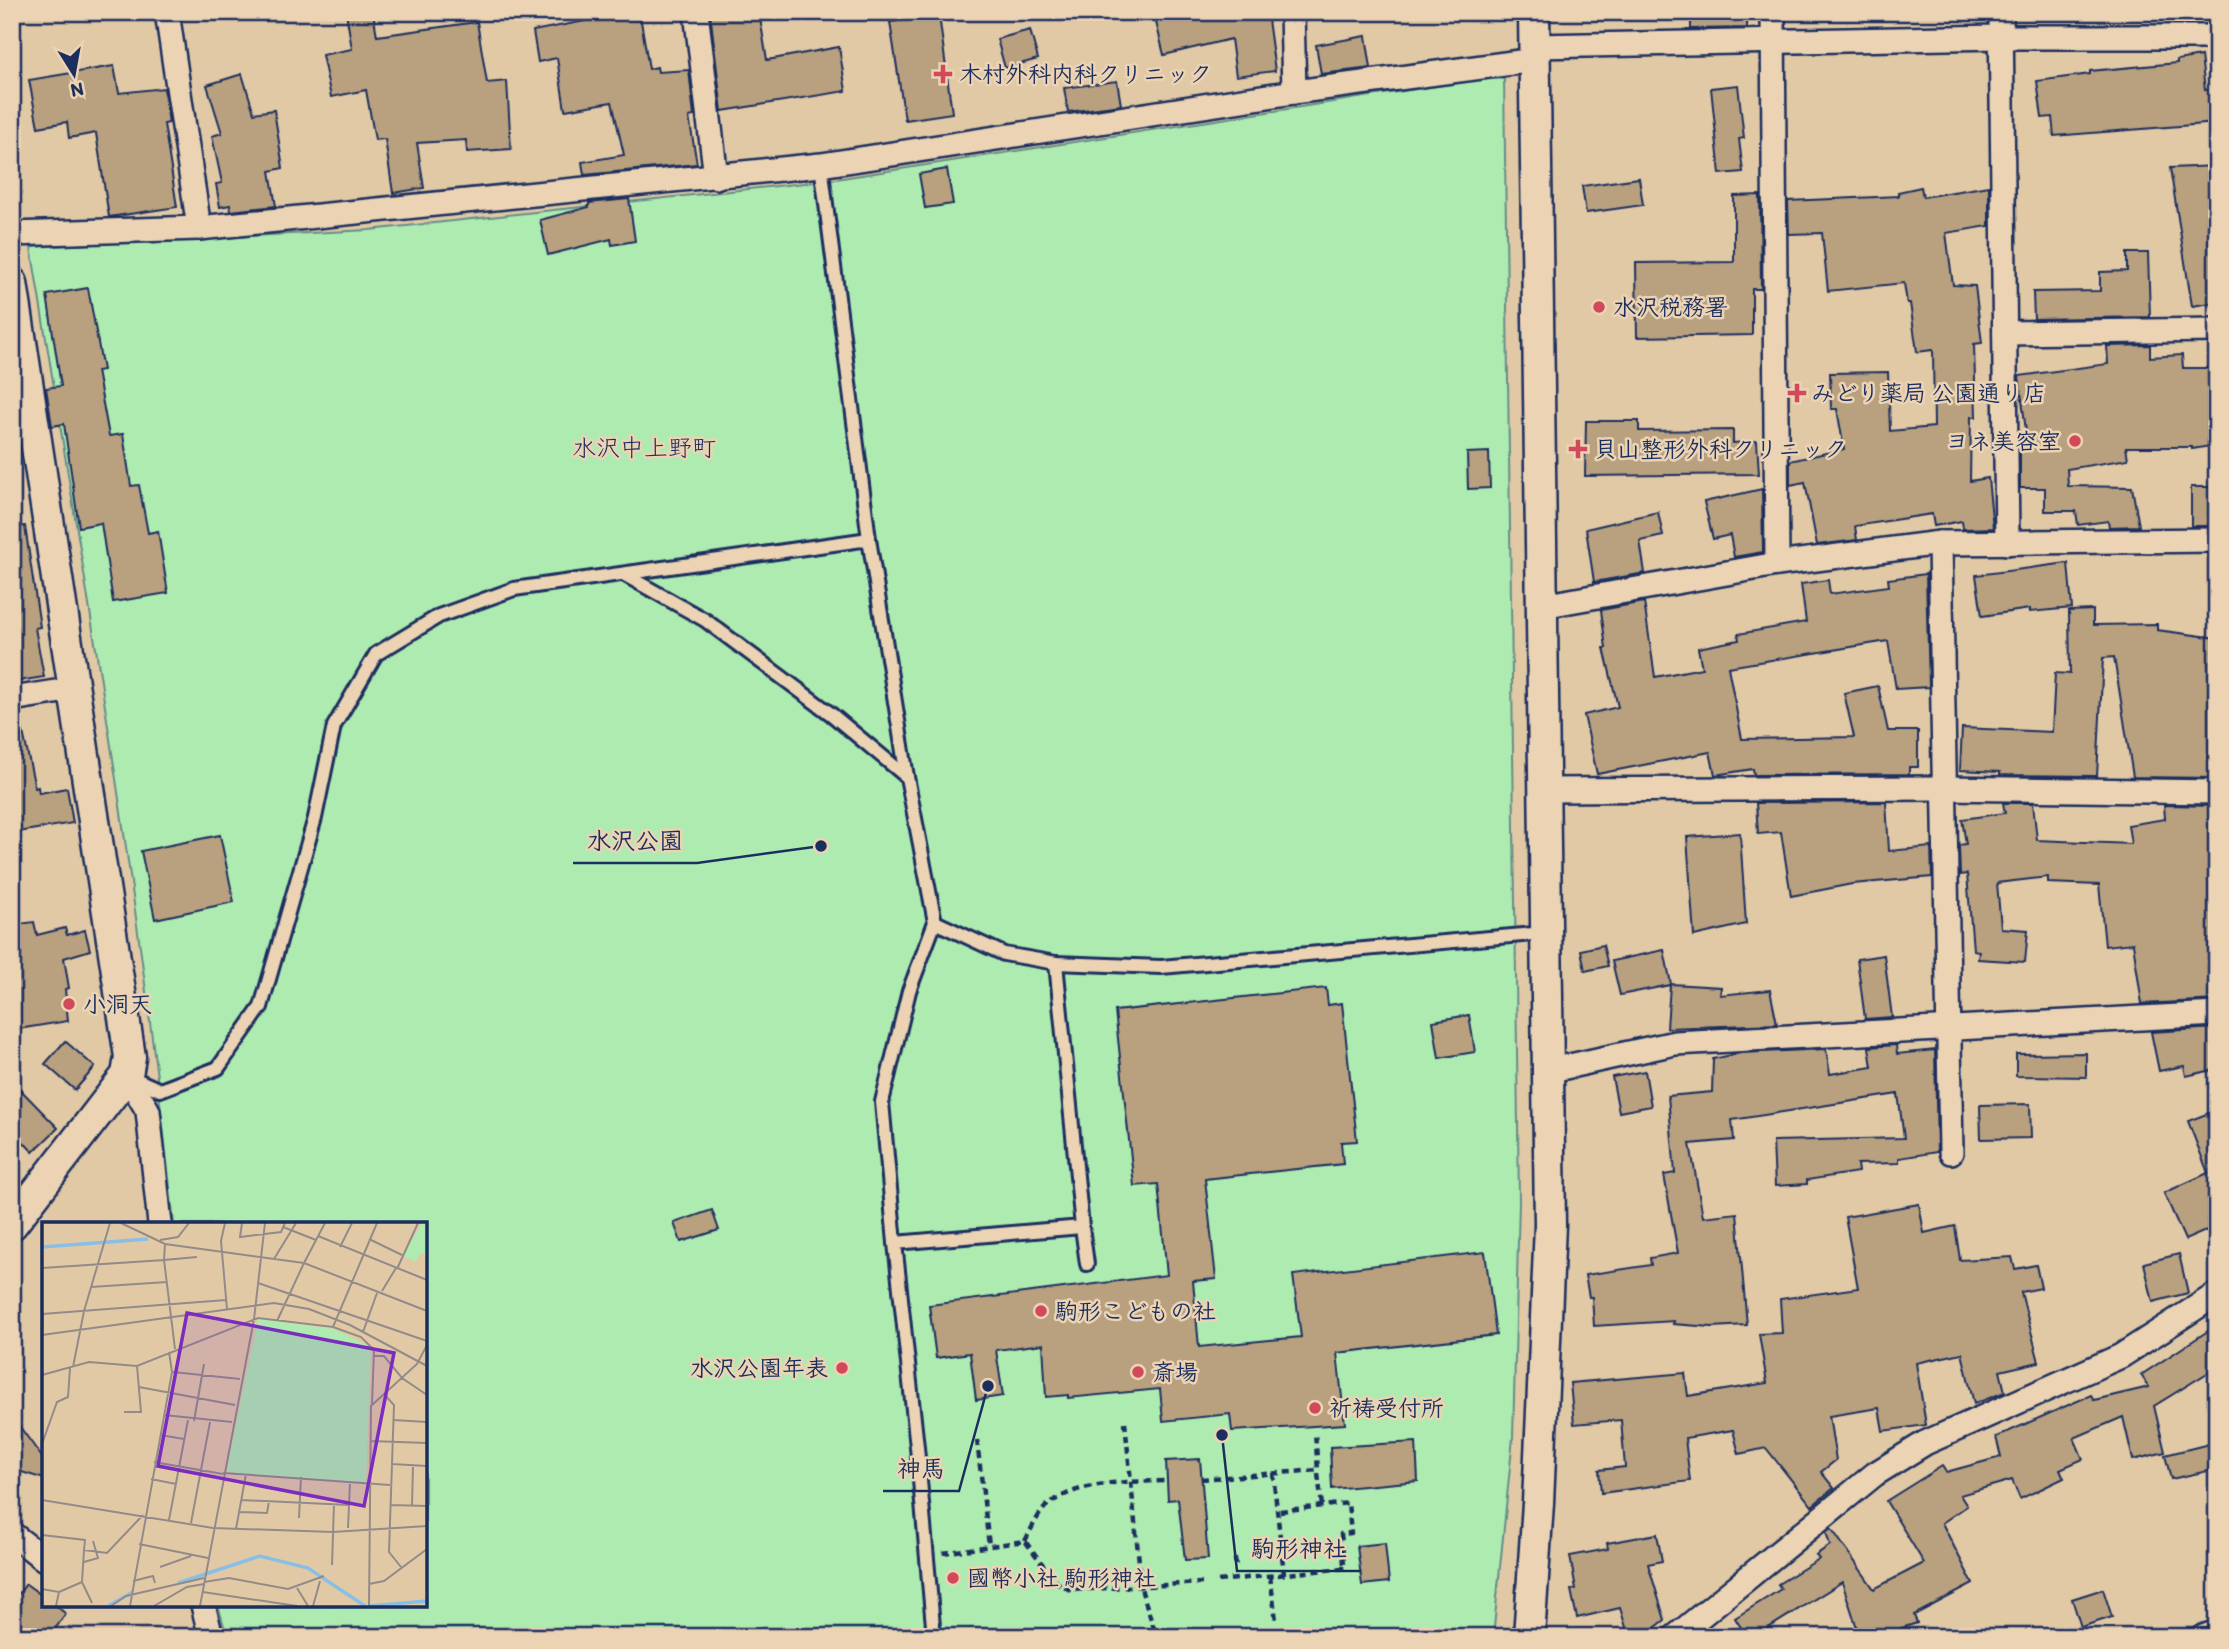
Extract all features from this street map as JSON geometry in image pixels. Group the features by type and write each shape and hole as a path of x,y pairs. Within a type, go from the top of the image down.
{"street":[{"path":"167,12 199,228"},
{"path":"696,12 716,177"},
{"path":"1292,12 1294,92"},
{"path":"1529,1637 1538,1503 1550,1224 1534,12"},
{"path":"1773,12 1777,564"},
{"path":"2001,12 2007,543"},
{"path":"12,234 199,228 821,165 1535,53 1773,41 2217,37"},
{"path":"12,283 130,1057 127,1075 16,1210"},
{"path":"2005,333 2217,330"},
{"path":"1542,606 1777,564 1940,543 2217,540"},
{"path":"1940,543 1951,1029 1951,1152"},
{"path":"12,699 75,689"},
{"path":"1543,790 1945,788 2217,792"},
{"path":"1547,1071 1675,1043 2217,1014"},
{"path":"127,1075 148,1111 160,1222"},
{"path":"1675,1637 1875,1474 1925,1443 2121,1356 2217,1294"},
{"path":"12,1534 42,1557"},
{"path":"204,1607 211,1637"},
{"path":"2203,1637 2217,1632"}],"lane":[{"path":"821,165 869,539 907,777 934,922 909,991 882,1102 934,1637"},
{"path":"127,1075 160,1090 218,1068 261,1007 315,818 334,726 376,654 439,616 514,589 869,539"},
{"path":"625,575 705,620 831,714 907,777"},
{"path":"934,922 1004,954 1056,963 1161,967 1545,933"},
{"path":"1056,963 1087,1264"},
{"path":"895,1243 1082,1227"}],"path":[{"path":"1125,1422 1142,1587 1157,1637"},
{"path":"1201,1479 1318,1470 1315,1433"},
{"path":"977,1440 989,1546"},
{"path":"1273,1474 1284,1574"},
{"path":"1318,1474 1322,1506"},
{"path":"1025,1541 1046,1505 1079,1489 1131,1482 1167,1481"},
{"path":"1218,1581 1344,1566 1341,1534 1351,1533 1348,1503 1280,1511"},
{"path":"967,1549 1025,1541"},
{"path":"1025,1541 1056,1582 1070,1590 1202,1583"},
{"path":"1235,1558 1236,1569"},
{"path":"1270,1576 1276,1620"}],"green space":[{"path":"1487,78 1504,79 1519,1201 1513,1437 1493,1637 227,1637 219,1607 427,1607 427,1222 174,1222 127,856 31,247 369,230 823,181"}],"building":[{"path":"346,12 373,12 377,36 477,22 487,83 507,81 511,149 467,152 466,140 417,143 424,188 393,193 385,139 375,140 366,90 331,97 322,55 352,49"},
{"path":"710,12 759,12 767,60 839,47 846,91 722,111"},
{"path":"1181,12 1267,12 1275,71 1236,76 1231,39 1164,55 1155,18"},
{"path":"1691,12 1747,12 1747,28 1691,29"},
{"path":"616,15 616,19 640,15 649,69 657,67 658,72 689,70 694,116 689,117 697,164 584,175 582,162 624,155 612,102 565,110 557,58 538,62 533,31"},
{"path":"939,15 952,113 905,120 890,22"},
{"path":"1030,30 1038,59 1005,68 997,39"},
{"path":"1366,36 1371,68 1321,74 1316,45"},
{"path":"2201,56 2205,90 2217,88 2217,123 2054,136 2052,117 2042,118 2037,81 2090,74 2090,71 2177,63 2177,60"},
{"path":"114,66 119,93 164,88 169,123 164,124 177,207 109,217 96,133 69,138 67,122 38,127 29,80"},
{"path":"242,74 254,113 274,110 283,168 270,171 276,206 231,211 230,205 220,207 216,184 222,183 212,136 222,133 207,85"},
{"path":"1117,81 1121,105 1068,112 1064,88"},
{"path":"1738,85 1744,138 1739,139 1743,172 1720,174 1711,88"},
{"path":"2217,166 2217,302 2192,306 2170,168"},
{"path":"947,169 953,204 925,208 919,174"},
{"path":"1639,178 1643,205 1586,213 1582,186"},
{"path":"1989,186 1989,226 1946,233 1953,285 1975,286 1982,343 1974,344 1976,417 1971,417 1970,481 1988,478 1993,528 1963,529 1962,521 1934,526 1932,514 1855,526 1857,540 1817,545 1805,482 1790,485 1790,461 1844,449 1837,409 1831,409 1830,373 1888,372 1890,431 1934,427 1933,350 1917,352 1910,303 1907,303 1904,283 1828,291 1822,233 1789,234 1788,201 1899,196 1898,192 1921,187 1923,197"},
{"path":"1760,195 1761,289 1752,289 1752,335 1637,337 1636,263 1734,262 1734,196"},
{"path":"629,199 635,241 612,245 611,239 548,255 540,220 589,207 589,203"},
{"path":"2127,253 2148,253 2150,317 2034,319 2033,292 2100,291 2100,272 2127,271"},
{"path":"88,288 103,370 97,371 109,436 123,434 131,486 139,485 148,533 158,531 168,593 113,602 101,523 79,527 64,424 52,426 46,388 61,386 47,295"},
{"path":"2150,345 2150,357 2182,355 2183,368 2217,368 2217,445 2192,449 2126,447 2128,459 2067,469 2068,486 2132,487 2139,526 2109,527 2108,521 2078,525 2076,511 2045,511 2045,488 2020,488 2020,447 2028,447 2019,376 2108,364 2107,346"},
{"path":"1586,421 1639,421 1639,431 1733,430 1733,443 1757,441 1759,474 1585,476"},
{"path":"1489,452 1490,488 1468,489 1467,453"},
{"path":"2191,487 2217,487 2217,526 2191,526"},
{"path":"1762,489 1763,552 1734,557 1730,535 1713,539 1704,502"},
{"path":"1658,512 1663,536 1640,541 1645,573 1594,582 1586,529"},
{"path":"25,526 40,627 35,628 44,677 12,682 12,527"},
{"path":"2068,563 2072,608 2030,612 2030,609 1982,616 1976,575"},
{"path":"1926,574 1929,687 1896,689 1888,641 1728,667 1742,739 1854,737 1844,693 1878,686 1888,731 1918,731 1918,767 1909,767 1909,774 1754,775 1753,769 1715,775 1710,752 1597,774 1584,715 1618,707 1604,648 1601,610 1644,602 1655,677 1702,668 1698,648 1739,640 1738,634 1806,622 1801,584 1828,580 1830,594 1889,586 1888,579"},
{"path":"2093,610 2093,625 2157,624 2157,630 2217,638 2217,778 2133,777 2114,657 2103,658 2097,776 2000,775 2000,772 1960,770 1962,728 2052,732 2055,673 2070,674 2069,611"},
{"path":"22,727 35,788 38,787 39,793 67,788 73,823 12,833 12,728"},
{"path":"1886,802 1889,851 1931,847 1932,877 1852,884 1791,896 1781,832 1758,834 1756,803"},
{"path":"2003,803 2033,803 2037,840 2131,844 2128,825 2165,819 2164,805 2217,806 2217,1000 2142,1004 2133,943 2105,946 2099,885 2048,883 2048,877 1997,883 2001,928 2028,930 2025,962 1978,959 1979,951 1973,950 1967,874 1960,875 1959,845 1966,844 1962,819 2005,813"},
{"path":"1740,833 1746,924 1694,936 1687,837"},
{"path":"220,835 234,902 155,919 141,851"},
{"path":"34,922 37,935 65,928 67,935 85,930 90,950 64,958 69,988 65,989 68,1021 12,1030 12,925"},
{"path":"1603,945 1608,966 1585,971 1581,950"},
{"path":"1664,950 1671,984 1721,987 1720,995 1770,990 1777,1024 1667,1028 1670,985 1620,995 1612,961"},
{"path":"1884,955 1892,1017 1865,1019 1857,959"},
{"path":"1326,988 1328,1005 1342,1003 1357,1141 1341,1142 1343,1164 1205,1179 1216,1279 1193,1281 1199,1347 1301,1337 1293,1275 1485,1252 1496,1335 1337,1353 1345,1424 1232,1431 1230,1414 1163,1421 1160,1389 1068,1398 1068,1395 1046,1397 1043,1344 996,1350 1003,1396 976,1400 970,1353 936,1358 929,1305 1167,1275 1158,1184 1134,1186 1115,1011"},
{"path":"1469,1015 1475,1052 1439,1058 1433,1021"},
{"path":"2217,1028 2217,1069 2186,1076 2184,1066 2159,1071 2151,1032"},
{"path":"65,1041 95,1067 75,1090 45,1064"},
{"path":"1896,1045 1897,1054 1935,1050 1937,1152 1899,1158 1899,1163 1857,1164 1858,1172 1807,1180 1807,1184 1775,1186 1773,1141 1904,1138 1898,1094 1732,1120 1734,1140 1690,1144 1703,1217 1737,1213 1747,1325 1712,1327 1673,1324 1674,1321 1594,1326 1592,1297 1589,1297 1585,1275 1651,1265 1650,1258 1678,1253 1664,1175 1675,1173 1668,1096 1712,1092 1713,1059 1741,1053 1826,1049 1830,1074 1872,1067 1869,1047"},
{"path":"2086,1053 2086,1077 2016,1076 2016,1054"},
{"path":"1645,1071 1651,1106 1619,1112 1612,1077"},
{"path":"12,1081 58,1128 33,1152 12,1130"},
{"path":"2030,1104 2031,1138 1981,1139 1980,1105"},
{"path":"2217,1110 2217,1226 2185,1240 2164,1193 2208,1173 2188,1121"},
{"path":"1919,1204 1924,1233 1955,1226 1960,1260 2012,1257 2015,1269 2036,1265 2041,1288 2021,1292 2039,1362 2000,1371 2005,1392 1974,1404 1962,1353 1916,1363 1926,1425 1883,1431 1879,1408 1829,1416 1836,1460 1821,1472 1834,1488 1812,1506 1766,1448 1739,1454 1733,1430 1685,1438 1690,1481 1601,1493 1599,1470 1625,1467 1621,1420 1574,1424 1570,1383 1685,1373 1688,1396 1767,1383 1759,1334 1782,1333 1780,1299 1858,1288 1845,1217"},
{"path":"712,1210 719,1230 681,1242 674,1223"},
{"path":"2179,1254 2188,1293 2153,1302 2144,1263"},
{"path":"2217,1325 2217,1367 2154,1406 2165,1452 2133,1460 2123,1417 2074,1438 2083,1459 2060,1469 2064,1478 2020,1499 2012,1480 1960,1495 1967,1506 1942,1523 1973,1584 1914,1615 1917,1623 1874,1637 1860,1637 1842,1582 1754,1637 1747,1637 1735,1618 1781,1589 1778,1584 1819,1559 1816,1555 1830,1545 1826,1532 1831,1528 1874,1589 1924,1563 1886,1501 1942,1466 1946,1472 2001,1457 1996,1437 2091,1395 2094,1400 2149,1387 2141,1375"},
{"path":"12,1416 42,1457 42,1478 12,1469"},
{"path":"1416,1442 1418,1481 1332,1489 1330,1447"},
{"path":"2217,1442 2217,1469 2171,1479 2165,1455"},
{"path":"1200,1459 1208,1559 1185,1560 1178,1499 1168,1500 1166,1461"},
{"path":"1657,1534 1662,1561 1648,1564 1665,1620 1643,1637 1629,1637 1620,1608 1577,1618 1571,1590 1576,1589 1570,1556 1608,1549 1607,1543"},
{"path":"1385,1543 1389,1582 1362,1585 1357,1546"},
{"path":"26,1584 42,1596 42,1607 57,1607 66,1614 49,1637 33,1637 12,1621 12,1603"},
{"path":"2103,1589 2112,1617 2081,1627 2072,1599"}],"place":[{"name":"木村外科内科クリニック","path":"943,74"},
{"name":"水沢税務署","path":"1599,307"},
{"name":"みどり薬局 公園通り店","path":"1797,393"},
{"name":"ヨネ美容室","path":"2075,441"},
{"name":"貝山整形外科クリニック","path":"1578,449"},
{"name":"水沢公園","path":"821,846"},
{"name":"小洞天","path":"69,1004"},
{"name":"駒形こどもの社","path":"1041,1311"},
{"name":"水沢公園年表","path":"842,1368"},
{"name":"斎場","path":"1138,1372"},
{"name":"神馬","path":"988,1386"},
{"name":"祈祷受付所","path":"1315,1408"},
{"name":"駒形神社","path":"1222,1435"},
{"name":"國幣小社 駒形神社","path":"953,1578"}],"district":[{"name":"水沢中上野町","path":"644,448"}]}
